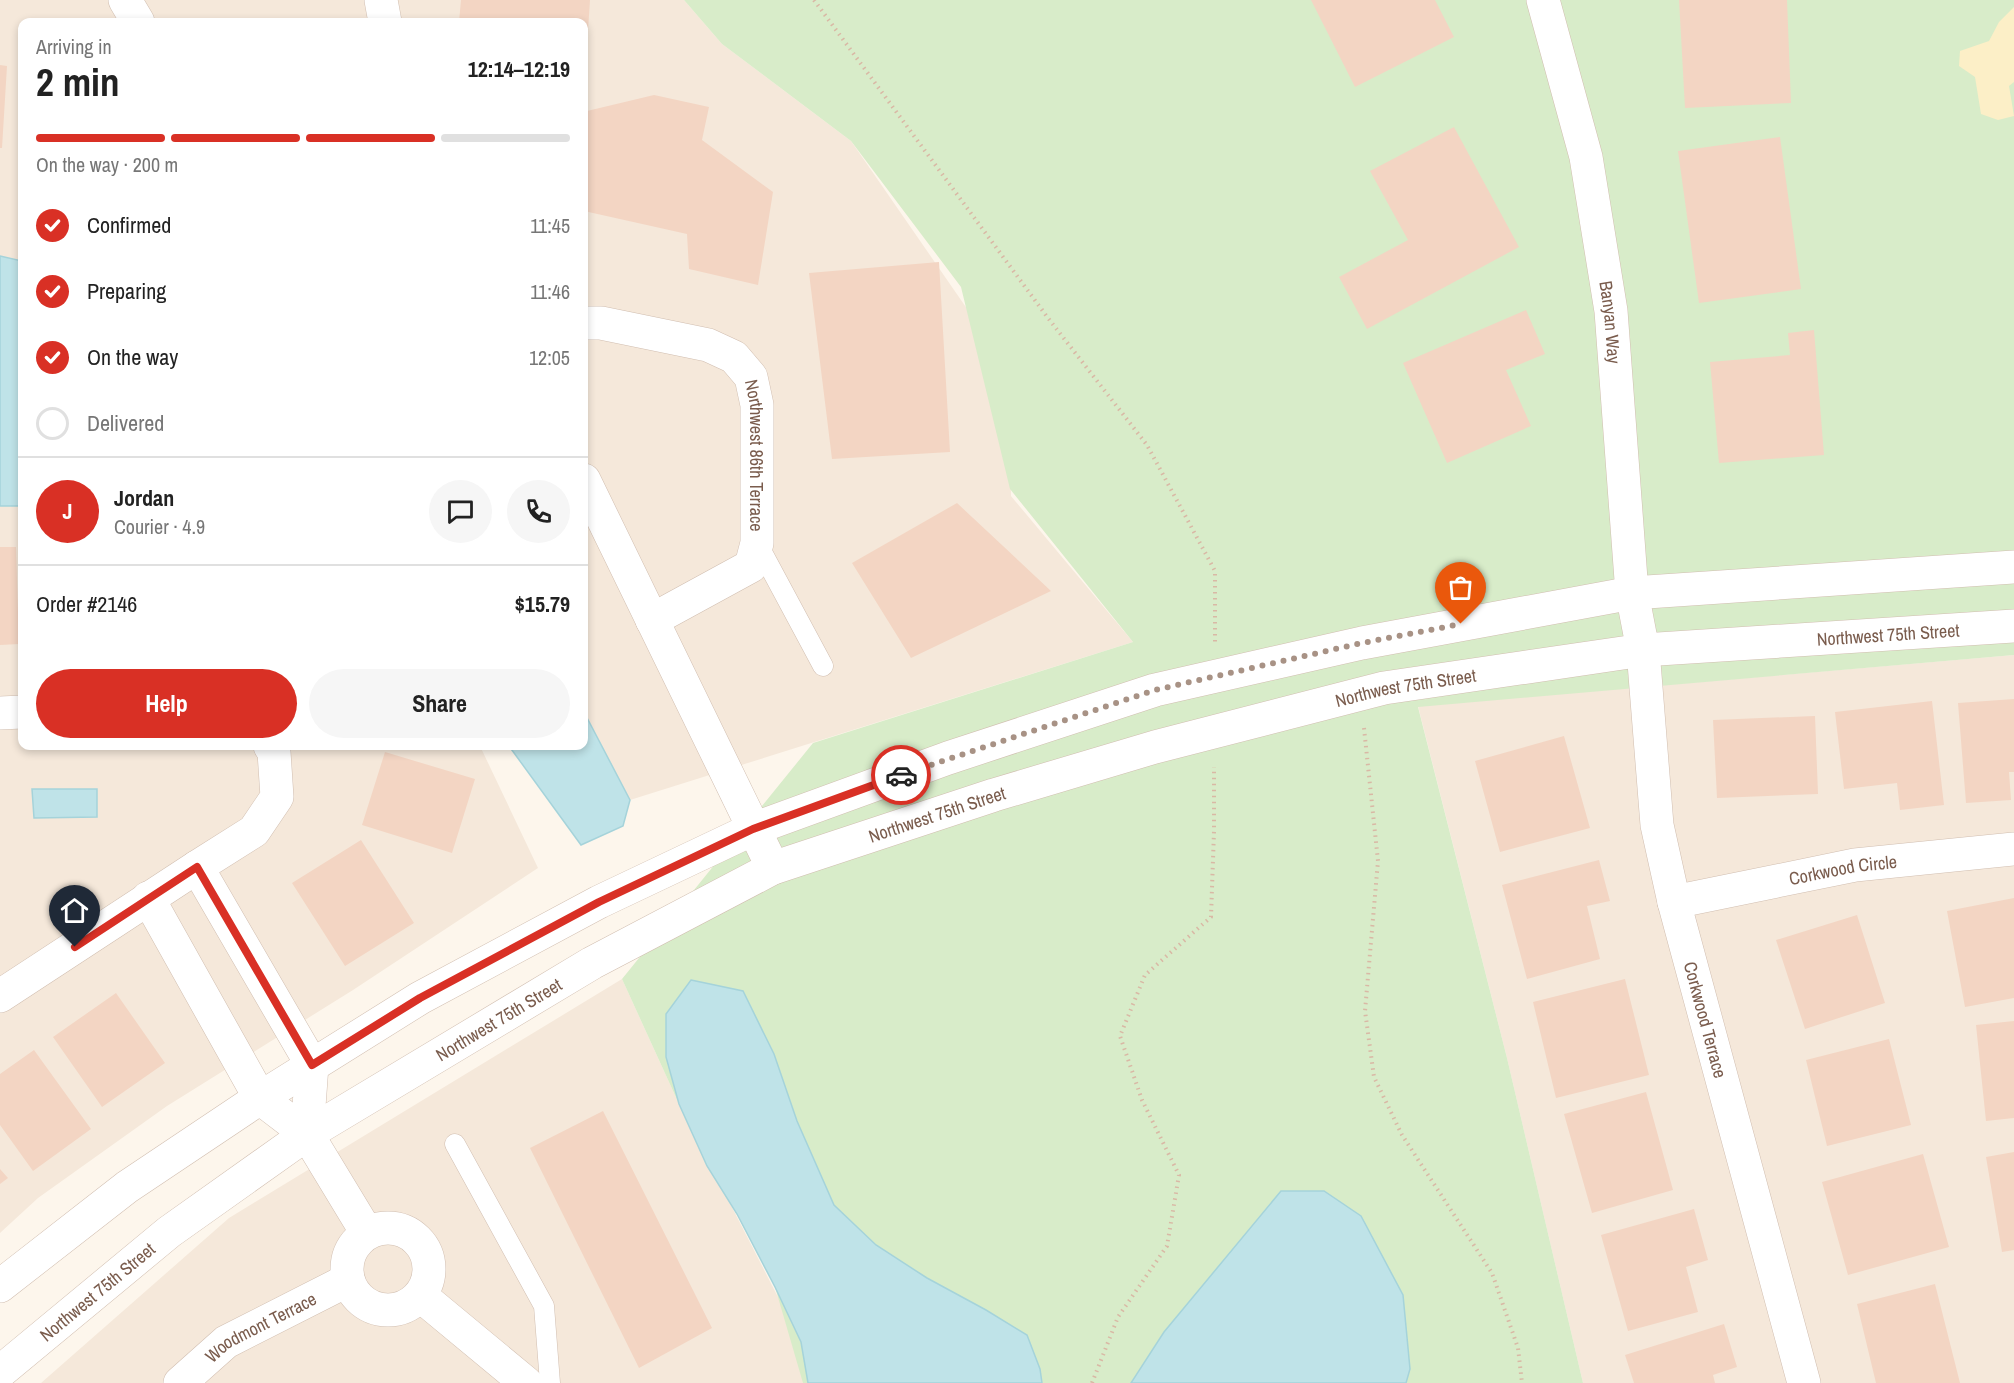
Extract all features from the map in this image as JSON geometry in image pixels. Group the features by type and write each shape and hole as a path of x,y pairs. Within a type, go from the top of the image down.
{"street":[{"path":"125,0 136,18"},
{"path":"381,0 384,18"},
{"name":"Banyan Way","path":"1543,0 1586,156 1611,311 1632,593 1643,650"},
{"name":"Northwest 86th Terrace","path":"588,323 600,323 708,345 734,357 751,376 757,405 757,543 751,566 652,620"},
{"path":"588,488 773,868"},
{"path":"0,1286 127,1187 260,1098 420,998 588,907 753,829 959,754 1155,690 1362,643 1632,593 2014,567"},
{"name":"Northwest 75th Street","path":"0,1372 169,1232 307,1134 591,963 773,868 994,795 1155,747 1384,688 1643,650 2014,626"},
{"name":"Corkwood Terrace","path":"1643,650 1657,825 1674,902 1804,1383"},
{"path":"0,713 18,712"},
{"path":"0,996 254,831 277,797 272,750"},
{"name":"Corkwood Circle","path":"1674,902 1856,865 2014,849"},
{"path":"197,867 312,1065 307,1134"},
{"path":"148,898 260,1098 307,1134 367,1233"},
{"path":"381,1228 396,1228 409,1233 420,1242 428,1254 430,1269 428,1283 421,1296 411,1304 399,1310 380,1309 362,1301 353,1291 348,1280 346,1266 349,1253 367,1233 381,1228"},
{"name":"Woodmont Terrace","path":"180,1383 226,1342 348,1280"},
{"path":"421,1296 526,1383"}],"lane":[{"path":"757,543 823,666"},
{"path":"455,1144 544,1306 550,1383"}],"path":[{"path":"814,0 1048,318 1147,445 1215,571 1215,677"},
{"path":"1361,694 1377,861 1365,1011 1374,1077 1402,1135 1492,1273 1518,1348 1522,1383"},
{"path":"1092,1383 1118,1317 1167,1246 1179,1175 1142,1100 1120,1036 1145,975 1211,917 1215,831 1215,732"}],"shaded area":[{"path":"0,0 684,0 722,44 851,141 1008,368 1011,496 1133,642 630,800 588,720 588,18 18,18 18,260 0,256"},
{"path":"0,506 18,506 18,750 482,750 538,868 353,990 167,1106 38,1198 0,1233"},
{"path":"2014,655 2014,1383 1583,1383 1507,1058 1418,706"},
{"path":"622,979 679,1104 801,1342 810,1383 41,1383 229,1218"}],"green space":[{"path":"684,0 2014,0 2014,655 1418,707 1507,1058 1583,1383 803,1383 775,1287 679,1104 622,979 813,743 1133,642 1010,489 961,287 851,141 722,44"}],"sand":[{"path":"2014,7 2014,82 2009,86 2014,116 1998,120 1981,114 1975,77 1959,66 1960,51 1989,41 1999,22"}],"water":[{"path":"0,256 18,260 18,506 0,506"},
{"path":"588,720 630,800 623,826 581,845 512,750 588,750"},
{"path":"32,789 97,789 97,817 34,818"},
{"path":"691,980 743,991 774,1054 797,1121 834,1205 876,1245 927,1278 1027,1335 1040,1369 1042,1383 808,1383 801,1342 737,1214 707,1166 679,1104 666,1057 666,1014"},
{"path":"1281,1191 1324,1191 1361,1216 1403,1295 1410,1369 1406,1383 1131,1383 1164,1332"}],"building":[{"path":"461,0 590,0 588,31 588,18 459,18"},
{"path":"1311,0 1435,0 1454,37 1355,87"},
{"path":"1679,0 1787,0 1791,103 1685,108"},
{"path":"0,65 7,66 2,148 0,148"},
{"path":"654,95 709,107 702,140 773,192 758,285 689,269 687,234 588,212 588,111"},
{"path":"1454,127 1519,247 1367,329 1339,277 1408,240 1370,171"},
{"path":"1780,137 1801,289 1699,303 1678,151"},
{"path":"939,262 950,452 832,459 809,273"},
{"path":"1526,310 1545,354 1506,370 1531,426 1447,463 1403,363"},
{"path":"1814,330 1824,455 1719,463 1710,362 1790,355 1788,333"},
{"path":"957,503 1051,591 911,658 852,563"},
{"path":"0,547 16,547 18,644 0,645"},
{"path":"2014,699 2014,772 2009,772 2011,800 1966,803 1958,703"},
{"path":"1932,701 1944,805 1900,810 1897,783 1844,789 1835,712"},
{"path":"1815,716 1818,794 1717,798 1713,720"},
{"path":"1564,736 1590,828 1500,852 1475,761"},
{"path":"385,752 475,779 452,853 362,825"},
{"path":"361,840 414,923 345,966 292,883"},
{"path":"1599,860 1610,901 1587,906 1600,959 1527,979 1502,885"},
{"path":"2014,898 2014,998 1965,1007 1947,911"},
{"path":"1857,915 1885,1003 1805,1029 1776,940"},
{"path":"1625,979 1649,1075 1556,1098 1533,1002"},
{"path":"116,993 165,1063 102,1107 53,1037"},
{"path":"2014,1021 2014,1118 1986,1121 1976,1025"},
{"path":"1889,1039 1911,1125 1827,1146 1806,1060"},
{"path":"34,1050 91,1129 33,1171 0,1125 0,1074"},
{"path":"1646,1092 1673,1190 1592,1213 1564,1114"},
{"path":"603,1111 712,1328 639,1368 530,1148"},
{"path":"2014,1152 2014,1250 2002,1252 1986,1157"},
{"path":"1923,1154 1949,1247 1848,1275 1822,1182"},
{"path":"0,1169 8,1178 0,1184"},
{"path":"1694,1209 1708,1260 1686,1267 1698,1312 1628,1331 1601,1235"},
{"path":"1935,1284 1960,1383 1876,1383 1857,1304"},
{"path":"1724,1324 1737,1367 1713,1375 1715,1383 1634,1383 1625,1355"}],"way so far":[{"path":"901,775 1155,690 1362,643 1461,624"}],"route":[{"path":"75,947 197,867 312,1065 420,998 599,902 753,829 901,775"}]}
